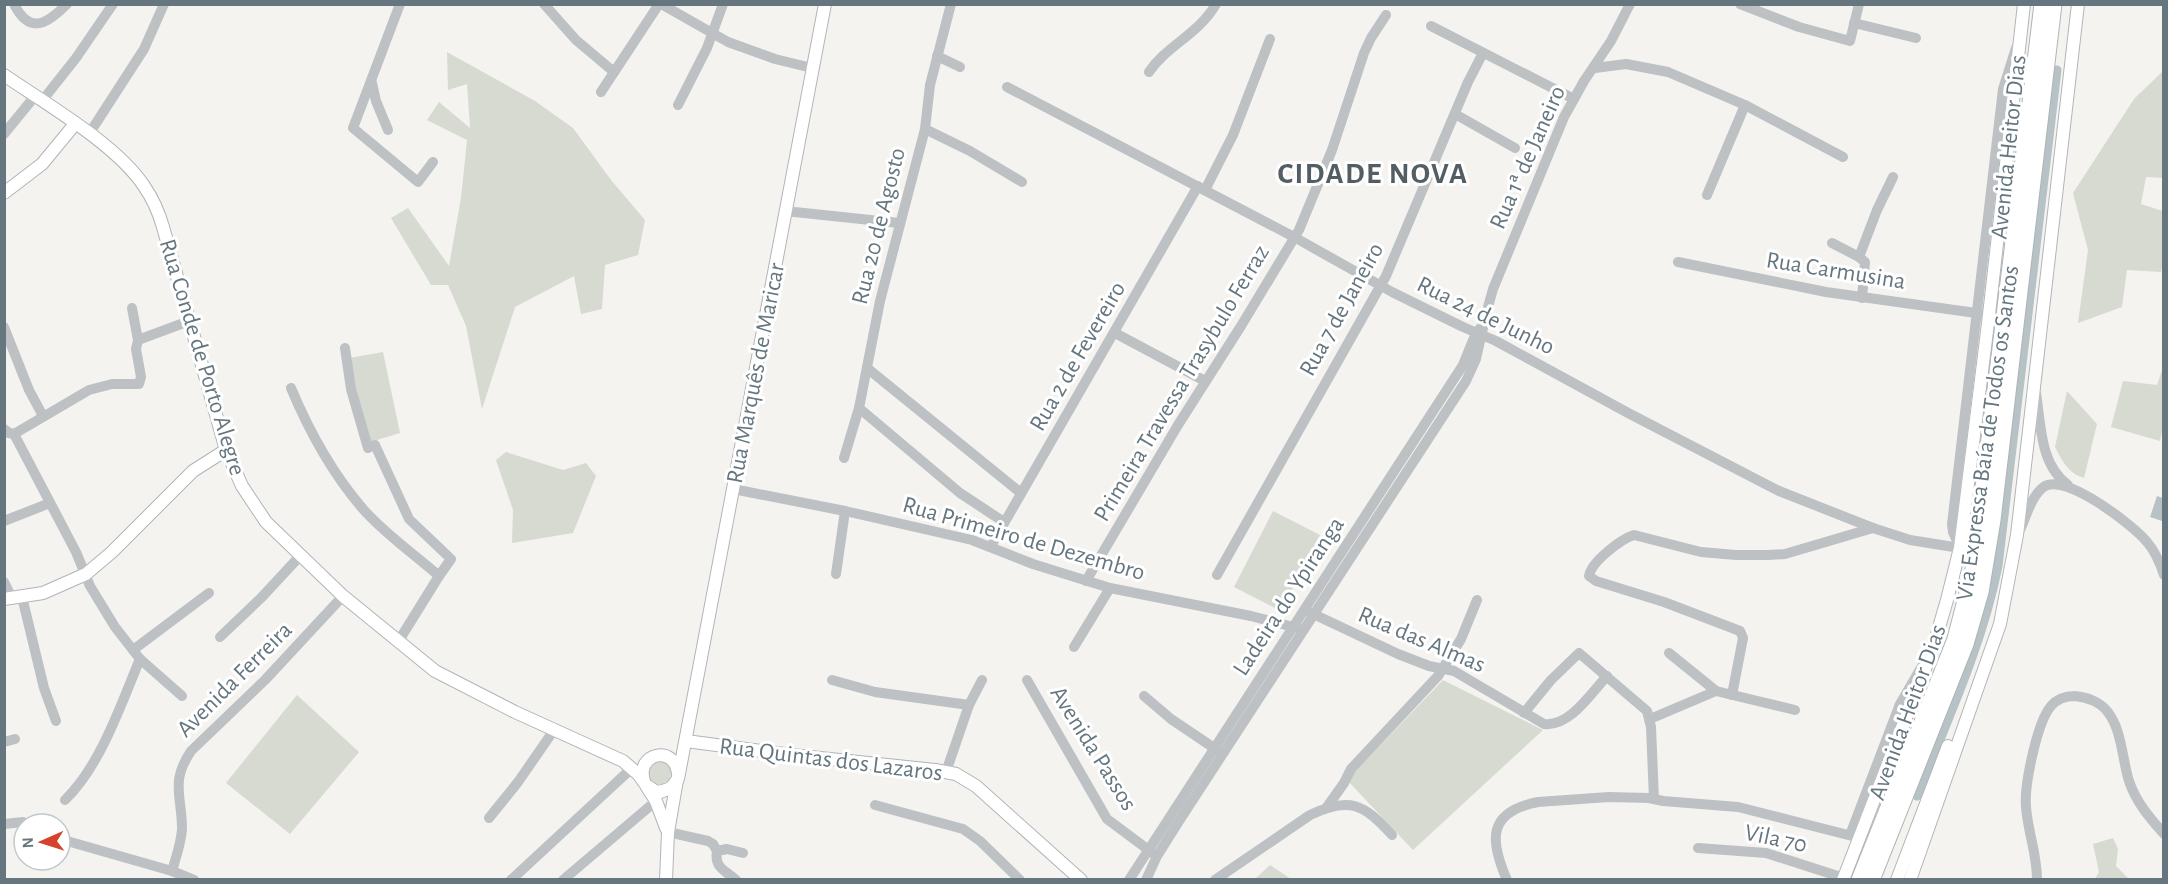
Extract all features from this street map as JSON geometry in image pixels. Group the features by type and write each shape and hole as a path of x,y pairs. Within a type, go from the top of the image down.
{"highway":[{"name":"Via Expressa Baía de Todos os Santos","path":"1849,879 1955,639 1974,570 2042,4"},
{"name":"Via Expressa Baía de Todos os Santos","path":"1872,879 1966,644 1981,592 1993,520 2054,4"}],"main road":[{"name":"Rua Marquês de Maricar","path":"666,879 678,777 825,4"},
{"name":"Avenida Heitor Dias","path":"1849,879 1855,837 1933,648 1960,548 1983,314 2024,4"},
{"name":"Avenida Heitor Dias","path":"1910,879 2000,624 2017,535 2078,4"},
{"name":"Rua Conde de Porto Alegre","path":"4,75 123,160 144,185 164,227 226,450 237,477 266,522 343,596 442,675 485,698 628,764 645,783 673,833"},
{"path":"4,193 42,164 75,124"},
{"path":"13,598 57,588 86,574 112,552 193,471 226,450"},
{"name":"Avenida Heitor Dias","path":"1897,879 1948,747 1976,688"},
{"path":"628,764 658,755 674,761 678,777 671,788 666,791 655,791 645,783 642,771 644,765 647,761 658,755 686,741"},
{"name":"Rua Quintas dos Lazaros","path":"686,741 946,772 966,779 976,786 1081,879"}],"street":[{"path":"15,6 25,19 35,24 48,21 67,4"},
{"path":"4,134 76,58 112,4"},
{"path":"88,134 144,49 164,4"},
{"path":"400,4 353,128 418,182 433,162"},
{"path":"544,4 576,40 614,72"},
{"path":"601,93 660,4 713,34 776,59 812,68"},
{"path":"678,105 713,34 723,4"},
{"name":"Rua 20 de Agosto","path":"844,458 859,408 880,301 899,223 925,129 930,85 951,4"},
{"path":"1149,72 1158,60 1188,38 1216,4"},
{"name":"Rua 1ª de Janeiro","path":"1480,331 1493,289 1554,140 1574,99 1595,68 1630,4"},
{"path":"1740,4 1798,27 1850,41 1859,4"},
{"name":"Primeira Travessa Trasybulo Ferraz","path":"1086,581 1294,237 1332,150 1364,53 1386,15"},
{"path":"1854,23 1916,38"},
{"path":"1431,26 1574,99"},
{"name":"Rua 2 de Fevereiro","path":"991,546 1114,333 1233,135 1270,39"},
{"name":"Rua 7 de Janeiro","path":"1217,575 1381,286 1483,53"},
{"path":"937,56 960,67"},
{"path":"1595,68 1626,64 1656,69 1745,105 1843,156"},
{"path":"371,83 388,130"},
{"name":"Rua 24 de Junho","path":"1007,87 1202,188 1381,286 1480,331 1630,414 1779,491 1910,540 1960,548"},
{"path":"1707,195 1745,105"},
{"path":"1455,114 1515,148"},
{"path":"925,129 970,151 1022,182"},
{"path":"1859,257 1877,210 1893,177"},
{"path":"785,211 899,223"},
{"path":"1832,243 1863,259 1865,266 1862,298"},
{"name":"Rua Carmusina","path":"1678,262 1862,298 1983,314"},
{"path":"132,308 138,340 136,349 141,377 139,384 100,386 9,431 50,503 99,602 136,654 182,696"},
{"path":"138,340 189,321"},
{"path":"4,327 29,390 43,416"},
{"name":"Ladeira do Ypiranga","path":"1129,879 1153,853 1467,368 1480,331"},
{"path":"1114,333 1206,381"},
{"path":"345,348 351,389 368,448 375,445 409,519 451,559 398,642"},
{"path":"867,368 1021,493"},
{"path":"2035,381 2048,459 2056,475 2078,492"},
{"path":"291,388 323,453 358,503 376,523 439,576"},
{"path":"859,408 960,493 1004,522"},
{"path":"2017,535 2037,494 2046,486 2055,485 2078,492 2098,502 2130,524 2155,553 2163,575"},
{"name":"Rua Primeiro de Dezembro","path":"733,489 845,511 991,546 1033,564 1110,588 1251,616 1298,628"},
{"path":"4,521 50,503"},
{"path":"836,574 845,511"},
{"path":"1732,696 1743,638 1740,631 1664,602 1605,584 1589,576 1591,569 1612,548 1634,535 1709,553 1768,555 1785,554 1873,528"},
{"path":"2155,553 2163,545"},
{"path":"220,637 300,556"},
{"path":"4,582 13,598 56,721"},
{"path":"1074,647 1110,588"},
{"path":"65,800 94,760 114,722 136,654 209,593"},
{"name":"Avenida Ferreira","path":"172,871 181,844 179,780 191,751 265,680 343,596"},
{"path":"1327,807 1351,769 1387,732 1397,717 1433,682 1461,639 1477,600"},
{"name":"Rua das Almas","path":"1309,611 1398,654 1429,666 1454,671 1544,724 1556,724 1572,714 1607,676"},
{"path":"1524,713 1551,680 1579,653 1647,711 1650,720 1654,799"},
{"path":"1669,653 1716,691 1795,710"},
{"path":"832,680 875,692 969,705"},
{"path":"946,772 969,705 982,680"},
{"name":"Avenida Passos","path":"1027,680 1107,819 1153,853"},
{"path":"1650,720 1716,691"},
{"path":"1144,696 1171,719 1218,751"},
{"path":"2037,879 2036,854 2026,808 2027,783 2042,720 2052,705 2064,697 2073,696 2091,700 2107,711 2116,730 2133,793 2163,834"},
{"path":"489,818 518,782 554,730"},
{"path":"512,879 628,764"},
{"path":"1507,879 1494,841 1500,823 1514,811 1527,804 1538,802 1609,797 1738,807 1855,837"},
{"path":"564,879 656,801"},
{"path":"875,805 963,829 1020,879"},
{"path":"1215,879 1310,815 1327,807 1346,805 1360,807 1373,815 1392,835"},
{"path":"673,833 713,844 717,851 716,858 719,868 736,879"},
{"path":"72,842 195,879"},
{"name":"Vila 70","path":"1698,848 1766,853 1849,879"},
{"path":"717,851 727,849 743,853"},
{"name":"Ladeira do Ypiranga","path":"1146,879 1153,853"}],"shaded area":[{"path":"447,52 535,101 573,128 611,180 645,220 638,255 605,265 602,309 581,314 574,276 515,307 482,409 466,326 448,285 431,285 391,218 408,208 449,266 461,198 467,140 427,120 439,102 470,128 467,84 448,90"},
{"path":"2163,71 2163,178 2146,177 2141,204 2163,211 2164,258 2161,272 2127,270 2122,307 2078,323 2088,250 2073,193 2134,99"},
{"path":"383,352 400,433 367,443 349,358"},
{"path":"2163,367 2163,427 2160,441 2111,427 2123,381 2157,385"},
{"path":"2067,391 2097,424 2084,478 2070,470 2055,447"},
{"path":"506,452 563,470 586,463 596,476 573,533 512,543 513,510 496,460"},
{"path":"2157,496 2163,498 2162,521 2150,517"},
{"path":"1273,511 1320,535 1281,611 1234,587"},
{"path":"1443,680 1543,730 1413,850 1347,780"},
{"path":"297,695 359,752 290,834 226,783"},
{"path":"659,761 664,762 670,768 670,778 664,784 659,785 654,784 648,778 647,773 648,768 654,762"},
{"path":"2113,838 2118,849 2116,866 2129,879 2095,879 2099,872 2093,844"},
{"path":"1270,865 1291,879 1255,879"}],"waterway":[{"path":"1917,796 1973,654 1998,566 2057,70"}],"district":[{"name":"CIDADE NOVA","path":"1373,173"}]}
